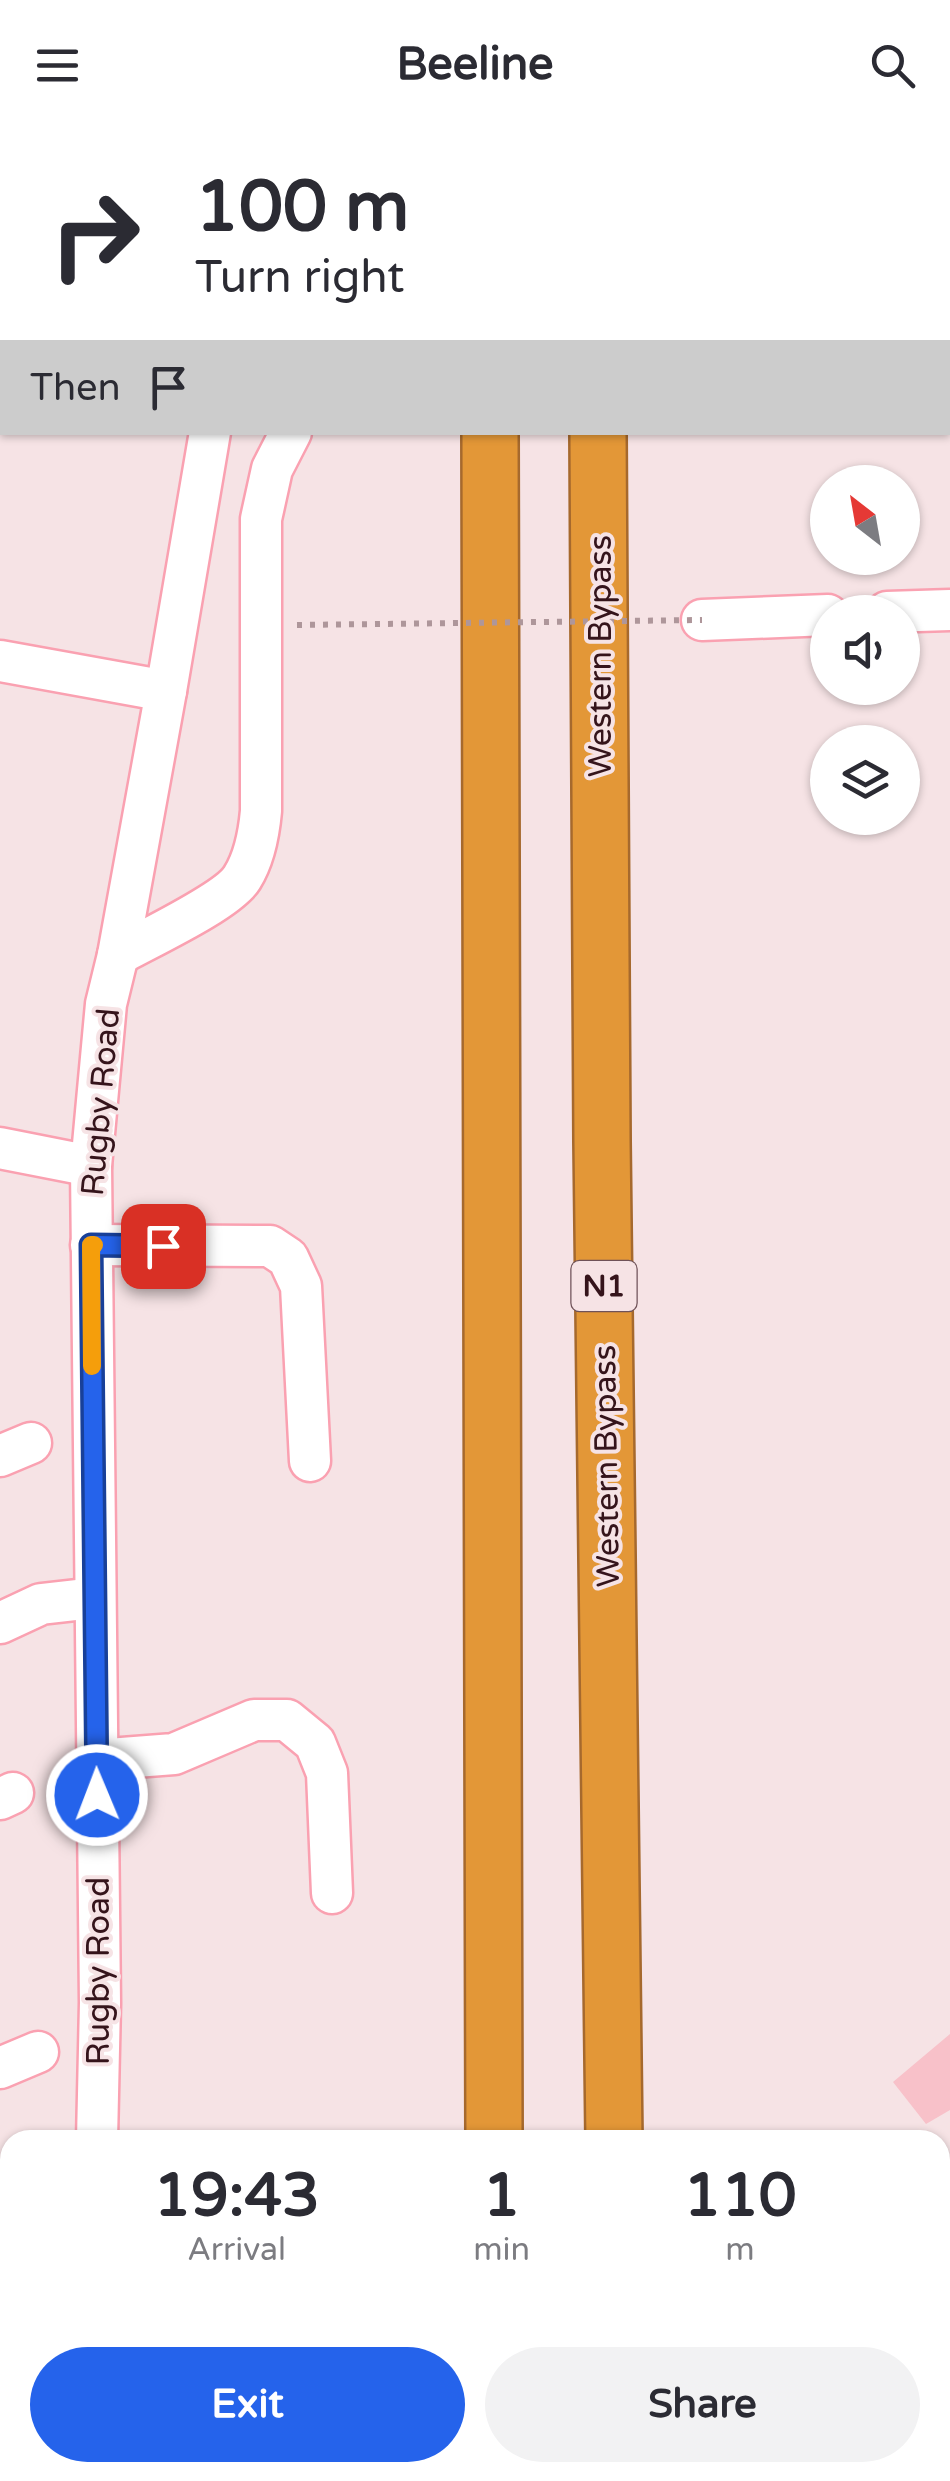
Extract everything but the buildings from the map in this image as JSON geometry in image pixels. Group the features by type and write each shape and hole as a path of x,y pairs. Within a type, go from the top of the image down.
{"highway":[{"path":"490,435 494,2130"},
{"name":"Western Bypass","path":"598,435 614,2130"}],"street":[{"name":"Rugby Road","path":"97,2130 100,2002 91,1166 106,1004 166,692 209,435"},
{"path":"118,955 220,899 240,882 248,867 261,811 262,519 272,469 289,435"},
{"path":"920,611 950,610"},
{"path":"702,620 810,616"},
{"path":"0,661 166,692"},
{"path":"0,1148 91,1166"},
{"path":"91,1245 270,1246 288,1258 302,1286 310,1461"},
{"path":"0,1623 41,1604 94,1598"},
{"path":"96,1760 174,1754 254,1720 288,1720 314,1743 327,1772 332,1893"},
{"path":"0,2068 38,2052"}],"path":[{"path":"297,625 702,620"}],"slow traffic":[{"path":"92,1366 94,1245"}],"route":[{"path":"97,1795 91,1245 163,1246"}]}
